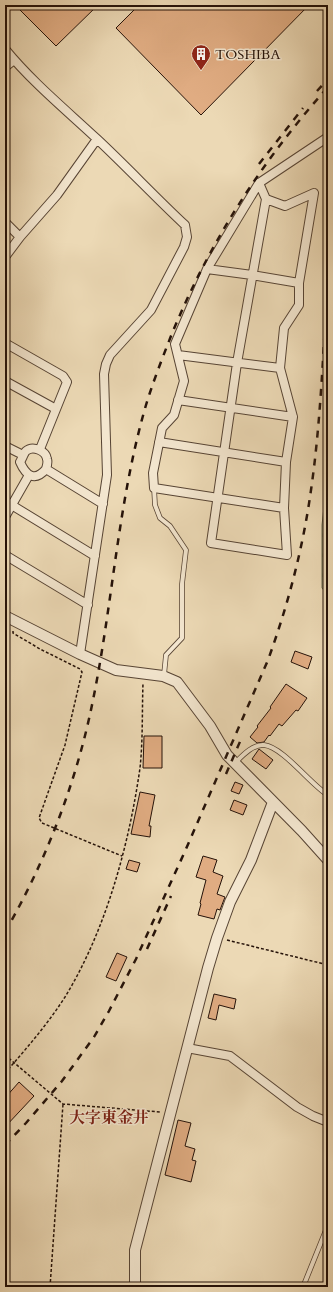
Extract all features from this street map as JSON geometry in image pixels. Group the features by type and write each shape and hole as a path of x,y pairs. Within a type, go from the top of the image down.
{"street":[{"path":"5,49 39,85 184,226 187,237 184,247 151,310 110,354 106,364 104,374 108,475 80,654"},
{"path":"5,67 14,60"},
{"path":"284,508 154,488 153,473 162,428 174,415 184,381 175,344 207,269 259,183 328,137"},
{"path":"5,257 20,237 57,195 97,140"},
{"path":"259,183 266,199 236,363 211,544 287,555 284,508 286,462 293,417 280,368 284,328 299,305 299,283 314,193 285,206 266,199"},
{"path":"5,222 20,237"},
{"path":"207,269 252,274 299,283"},
{"path":"5,344 63,376 67,382 40,449"},
{"path":"178,355 280,368"},
{"path":"5,380 56,409"},
{"path":"178,400 293,417"},
{"path":"159,442 286,462"},
{"path":"5,446 23,456"},
{"path":"31,448 40,449 47,460 46,469 42,474 34,476 29,475 24,470 20,462 26,451 31,448"},
{"path":"46,469 103,504"},
{"path":"5,517 8,503 29,475"},
{"path":"8,503 95,556"},
{"path":"5,555 88,605"},
{"path":"9,618 80,654 116,670 164,676 177,682 210,726 227,755 302,830 328,860"},
{"path":"135,1287 135,1250 217,938 230,902 251,860 273,802"},
{"path":"187,1048 230,1056 297,1107 312,1116 328,1122"}],"lane":[{"path":"154,488 155,505 160,518 170,526 186,550 182,584 182,638 166,655 164,676"},
{"path":"235,763 242,756 256,747 264,745 269,746 306,775 320,791 328,795"},
{"path":"303,1287 328,1225"}],"path":[{"path":"9,618 13,633 40,649 80,669 82,672 65,745 39,818 42,823 122,856"},
{"path":"5,1073 25,1051 62,1002 95,941 122,856 130,822 140,767 144,673"},
{"path":"217,938 328,965"},
{"path":"5,1055 63,1104 170,1113"},
{"path":"50,1287 63,1104"}],"green space":[{"path":"328,471 328,595 322,588 322,525"}],"building":[{"path":"15,5 98,5 56,46"},
{"name":"TOSHIBA","path":"139,5 309,5 201,115 116,28"},
{"path":"295,651 312,657 308,669 291,662"},
{"path":"286,684 307,698 298,711 296,710 282,726 279,724 264,742 257,743 250,737"},
{"path":"144,736 162,736 162,768 143,768"},
{"path":"259,749 273,760 266,769 252,759"},
{"path":"235,782 243,785 239,794 231,791"},
{"path":"140,792 155,795 149,826 151,826 150,837 131,834"},
{"path":"234,800 247,805 243,815 230,810"},
{"path":"203,856 217,860 213,872 223,876 217,894 225,897 220,910 217,909 214,919 198,915 206,880 196,877"},
{"path":"129,860 140,863 137,872 126,869"},
{"path":"117,953 127,957 116,981 106,977"},
{"path":"214,994 236,999 234,1009 219,1005 216,1020 208,1018"},
{"path":"19,1082 34,1096 5,1127 5,1098"},
{"path":"178,1120 191,1123 185,1146 195,1149 192,1160 196,1161 191,1182 165,1175"}],"railway":[{"path":"317,91 328,79"},
{"path":"5,932 47,849 69,790 78,760 93,700 100,663 129,478 146,405 161,362 186,302 202,268 220,236 259,174 281,144 328,87"},
{"path":"259,164 303,108"},
{"path":"5,1145 62,1081 94,1037 109,1011 136,959 186,849 268,660 294,576 308,512 317,438 328,279"},
{"path":"226,774 242,737"},
{"path":"147,949 171,896"}],"place":[{"name":"TOSHIBA","path":"201,71"}],"district":[{"name":"大字東金井","path":"109,1117"}]}
